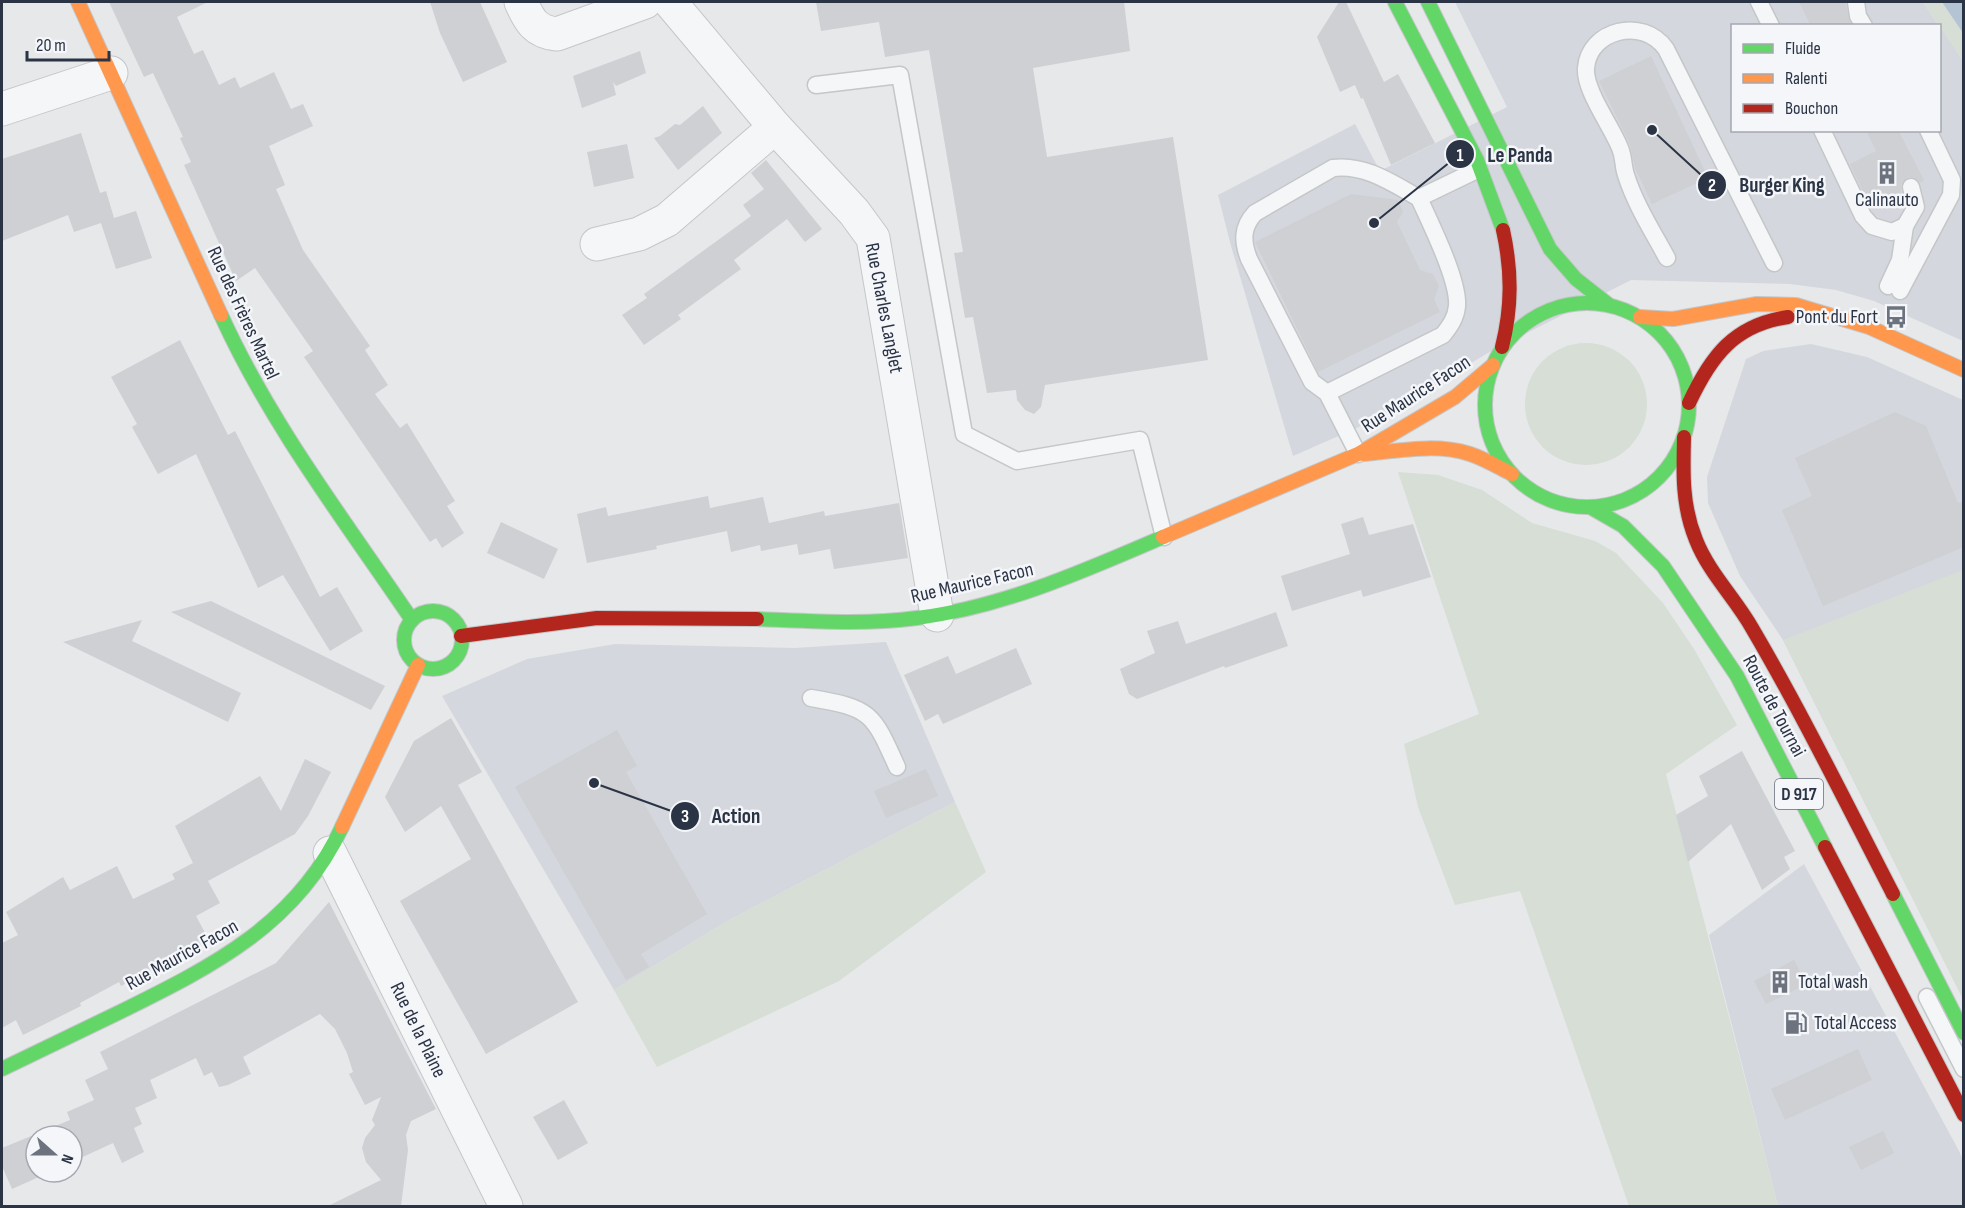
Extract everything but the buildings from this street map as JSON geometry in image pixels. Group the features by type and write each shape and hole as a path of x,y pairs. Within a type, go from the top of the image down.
{"main road":[{"name":"Rue des Frères Martel","path":"78,2 244,366 268,408 412,620"},
{"path":"1395,2 1479,169 1500,222 1509,258 1512,296 1502,347 1493,365 1485,393 1486,422 1495,450 1512,474 1534,493 1561,504 1590,507 1629,498 1652,484 1670,465 1684,438 1689,403 1686,378 1676,354 1660,333 1640,317 1609,305 1584,302 1557,307 1532,318 1502,347"},
{"path":"1428,2 1550,249 1576,279 1609,305"},
{"path":"1640,317 1680,318 1757,304 1778,304 1819,310 1854,322 1964,370"},
{"path":"1689,403 1717,353 1745,330 1782,318 1828,318 1854,322"},
{"name":"Rue Maurice Facon","path":"461,636 492,635 538,624 597,618 855,622 937,615 1042,587 1358,454 1455,397 1493,365"},
{"name":"Route de Tournai","path":"1684,438 1683,495 1696,540 1712,569 1751,626 1809,731 1964,1033"},
{"name":"Rue Maurice Facon","path":"1358,454 1426,448 1450,450 1481,458 1512,474"},
{"name":"Route de Tournai","path":"1590,507 1623,526 1663,566 1737,676 1964,1116"},
{"path":"426,612 442,612 455,621 461,636 459,652 449,664 433,669 418,665 405,647 405,633 412,620 426,612"},
{"name":"Rue Maurice Facon","path":"2,1070 181,981 234,951 293,903 320,870 330,853 418,665"}],"street":[{"path":"521,2 529,20 535,27 545,33 557,34 645,2"},
{"name":"Rue Charles Langlet","path":"670,2 775,127 854,212 873,238 937,615"},
{"path":"2,110 111,73"},
{"path":"597,244 639,234 667,220 775,127"},
{"name":"Rue de la Plaine","path":"330,853 506,1206"}],"lane":[{"path":"1411,2 1527,237 1550,274 1584,302"},
{"path":"1759,2 1770,24"},
{"path":"1856,2 1863,24"},
{"path":"1666,258 1626,177 1620,149 1586,77 1587,63 1593,50 1603,40 1625,30 1650,33 1666,49 1774,263"},
{"path":"816,85 900,75 964,434 1017,461 1140,440 1164,537"},
{"path":"1823,132 1867,222 1886,232 1899,231 1905,226 1916,207 1911,187"},
{"path":"1905,226 1894,288 1951,195 1949,173 1929,132"},
{"path":"1327,393 1443,335 1453,322 1457,305 1455,287 1419,198 1366,171 1344,167 1333,168 1255,213 1249,220 1244,238 1249,259 1312,382 1327,393 1358,454"},
{"path":"1419,198 1479,169"},
{"path":"1670,465 1668,478 1671,512 1688,556 1768,684 1964,1069"},
{"path":"810,698 842,703 865,712 880,729 897,767"}],"shaded area":[{"path":"1455,2 1923,2 1938,24 1731,24 1731,132 1941,132 1941,28 1963,61 1963,341 1874,301 1836,290 1790,284 1631,280 1486,354 1384,416 1293,456 1218,195 1355,124 1380,171 1507,107"},
{"path":"1923,2 1963,2 1963,61 1941,29 1941,24 1938,24"},
{"path":"1586,343 1609,347 1629,361 1643,381 1647,404 1643,427 1629,447 1609,461 1586,465 1563,461 1543,447 1529,427 1525,404 1529,381 1543,361 1563,347"},
{"path":"1811,344 1867,357 1963,400 1963,999 1783,640 1740,576 1708,503 1707,477 1746,359 1763,351"},
{"path":"1398,472 1438,475 1482,490 1532,523 1595,541 1616,553 1663,603 1694,649 1737,725 1666,774 1778,1206 1629,1206 1520,891 1455,905 1418,807 1404,744 1479,714"},
{"path":"1963,570 1963,999 1783,640"},
{"path":"886,642 955,802 729,920 614,990 442,696 527,659 615,644 795,648"},
{"path":"955,802 986,872 839,981 657,1067 614,990 729,920"},
{"path":"1804,864 1959,1151 1963,1160 1963,1206 1778,1206 1709,935"}],"water":[{"path":"1942,2 1963,2 1963,33"}],"traffic: fast":[{"path":"1395,2 1477,160 1503,230"},
{"path":"1428,2 1550,249 1576,279 1609,305"},
{"path":"1577,303 1597,303 1617,307 1635,315 1652,326 1666,340 1685,375 1689,405 1685,435 1677,453 1666,470 1652,484 1617,503 1597,507 1577,507 1557,503 1539,495 1522,484 1508,470 1489,435 1485,415 1485,395 1489,375 1497,357 1508,340 1522,326 1557,307 1577,303"},
{"path":"221,315 241,356 286,434 412,620"},
{"path":"1590,507 1623,526 1663,566 1737,676 1825,847"},
{"path":"757,619 877,621 949,613 1012,597 1043,586 1163,537"},
{"path":"433,611 449,616 457,624 462,640 457,656 449,664 433,669 417,664 409,656 404,640 409,624 417,616 433,611"},
{"path":"2,1069 122,1011 220,959 277,916 323,861 342,827"},
{"path":"1893,894 1964,1033"}],"traffic: slow":[{"path":"78,2 221,315"},
{"path":"1640,317 1673,319 1757,304 1796,305 1869,327 1964,370"},
{"path":"1163,537 1358,454 1455,397 1493,365"},
{"path":"1363,454 1430,448 1443,449 1470,454 1512,474"},
{"path":"342,827 418,665"}],"traffic: jam":[{"path":"1502,347 1508,318 1510,289 1503,230"},
{"path":"1689,403 1706,371 1726,345 1753,327 1788,317"},
{"path":"1684,437 1686,502 1691,527 1701,552 1745,617 1771,661 1893,894"},
{"path":"461,636 597,618 757,619"},
{"path":"1825,847 1964,1115"}],"place":[{"name":"Burger King","path":"1652,130"},
{"name":"Calinauto","path":"1887,173"},
{"name":"Le Panda","path":"1374,223"},
{"name":"Pont du Fort","path":"1896,317"},
{"name":"Action","path":"594,783"},
{"name":"Total wash","path":"1780,982"},
{"name":"Total Access","path":"1796,1023"}]}
